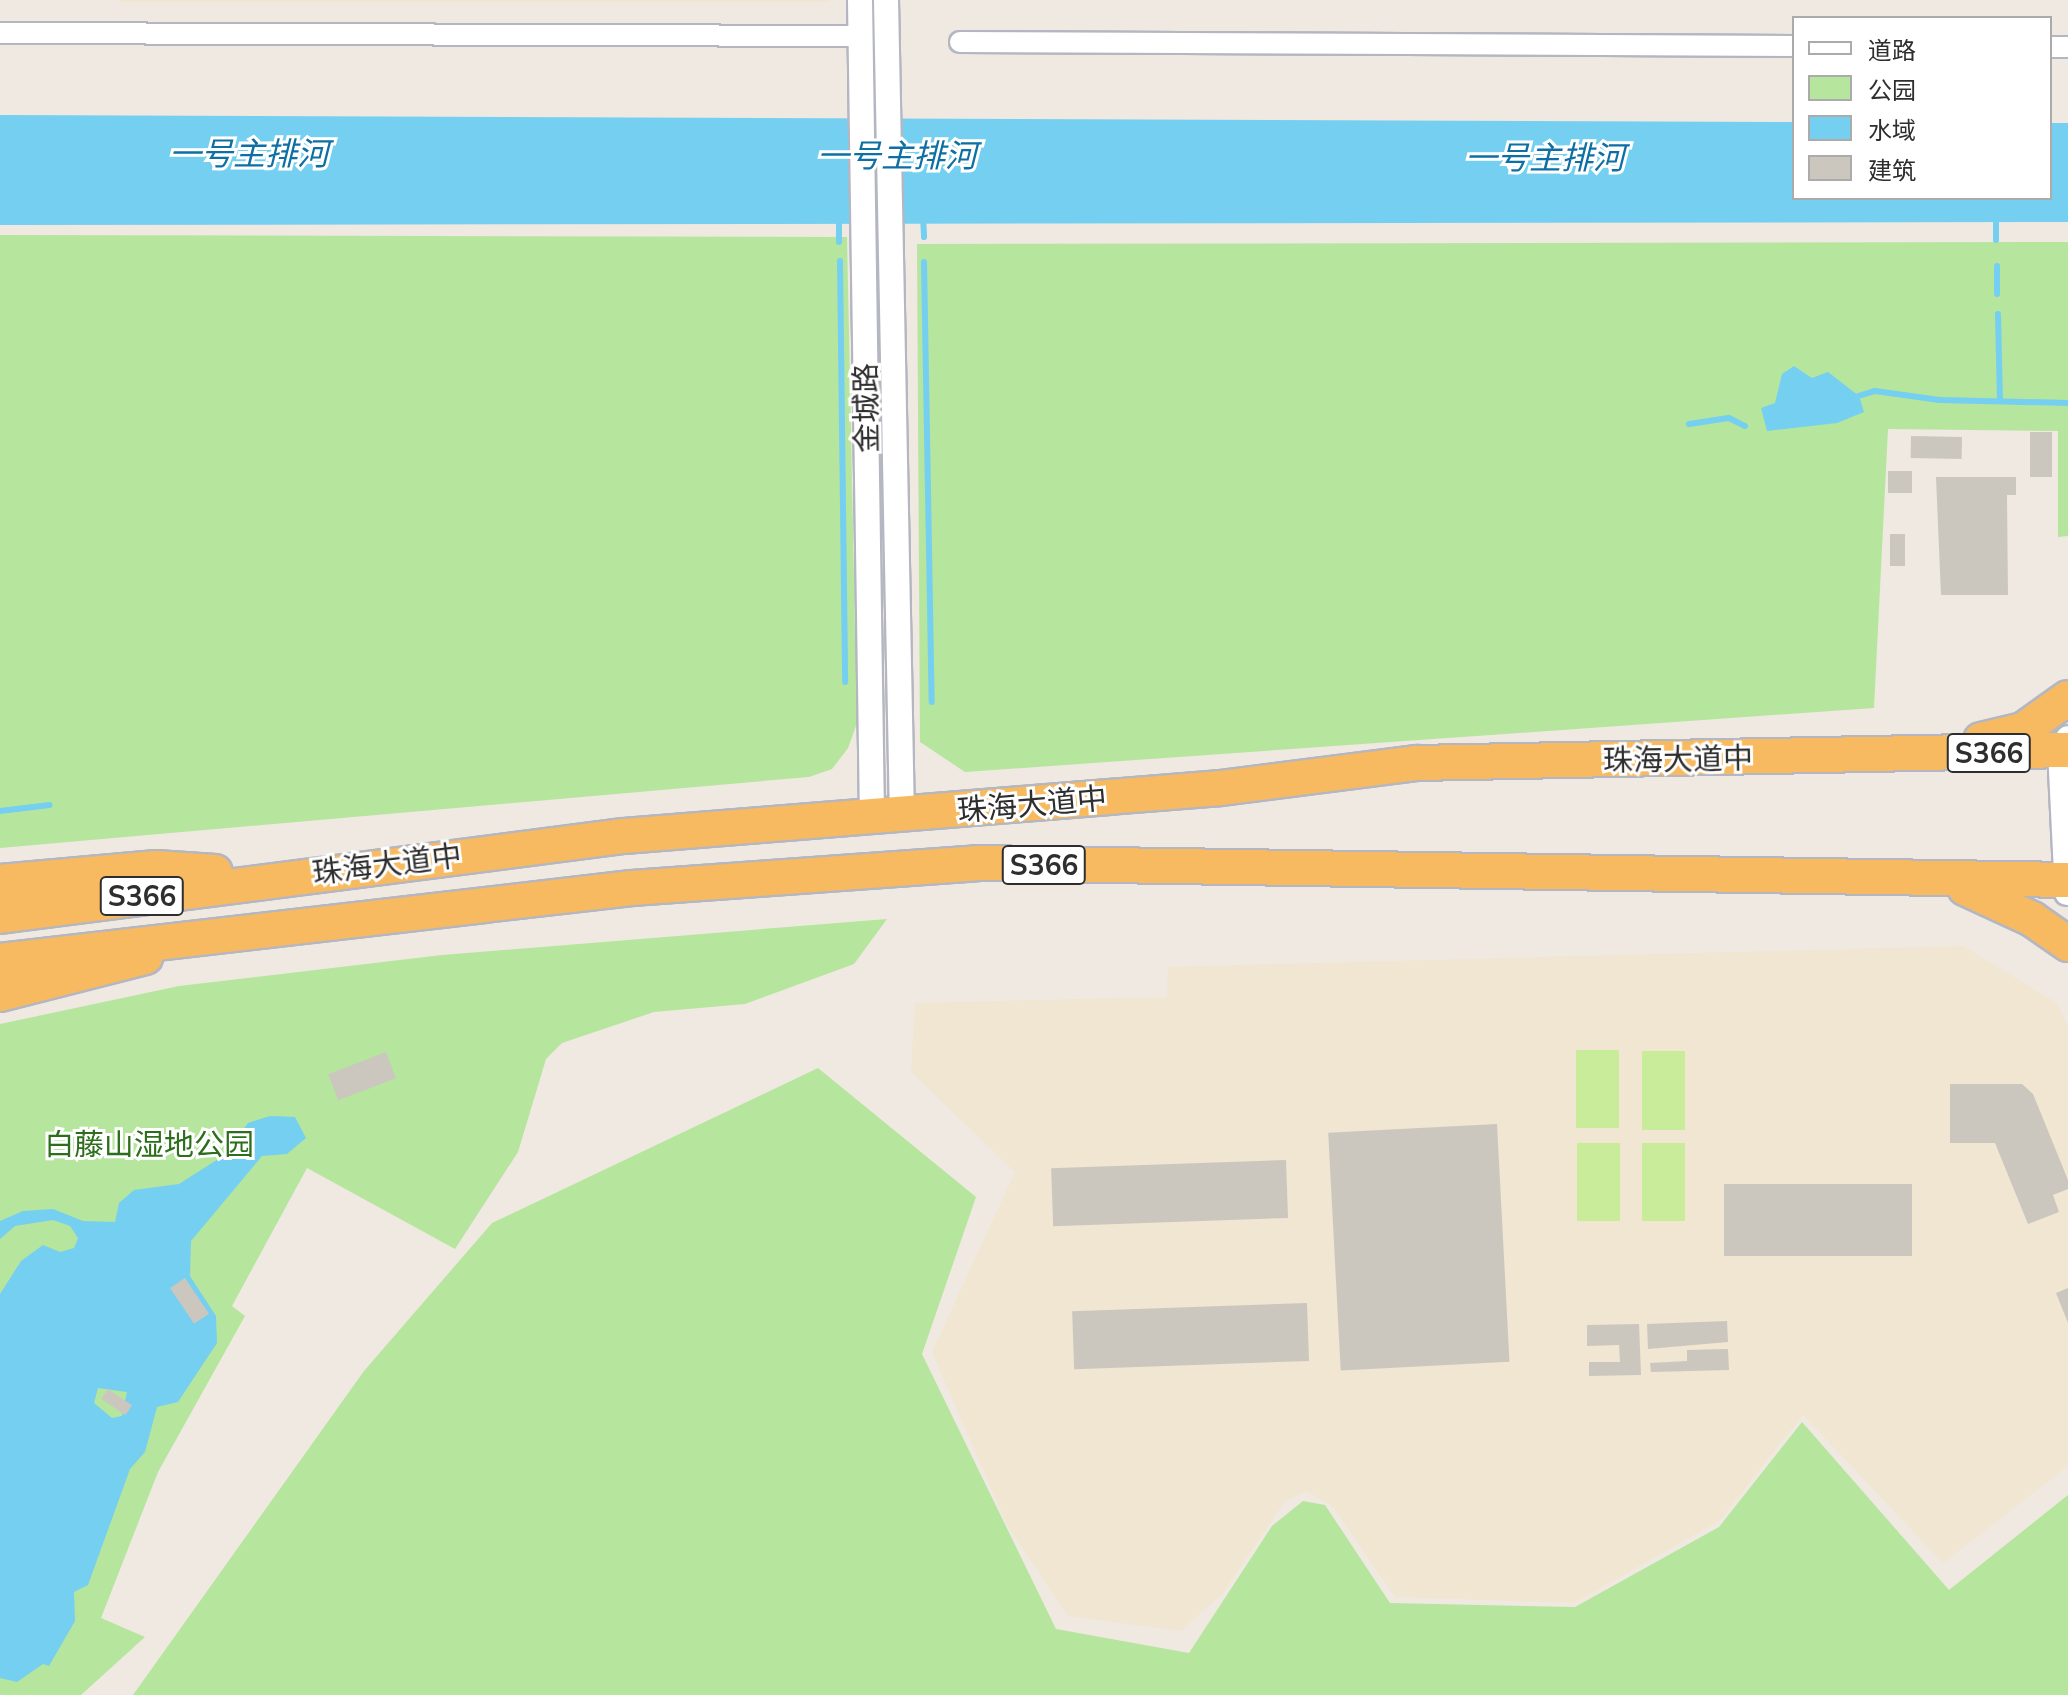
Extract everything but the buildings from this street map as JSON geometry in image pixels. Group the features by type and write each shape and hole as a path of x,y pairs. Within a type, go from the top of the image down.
{"highway":[{"path":"1910,755 2023,730 2068,698"},
{"name":"珠海大道中","path":"0,916 283,876 624,836 1221,788 1416,763 1910,755 2065,746"},
{"name":"珠海大道中","path":"0,961 632,888 977,863 1914,877 2066,885"},
{"path":"0,882 156,868 283,876"},
{"path":"1914,877 1986,894 2068,944"},
{"path":"0,994 127,964 178,942"}],"street":[{"name":"金城路","path":"860,0 863,227 887,815"},
{"name":"金城路","path":"886,0 891,226 887,815"},
{"path":"0,33 860,48 887,60"},
{"path":"960,42 1792,46"},
{"path":"2065,746 2066,885"}],"shaded area":[{"path":"830,0 830,2 120,2"},
{"path":"1963,946 2058,1004 2068,1026 2068,1466 1943,1563 1803,1415 1719,1521 1574,1603 1395,1597 1333,1507 1307,1491 1285,1501 1223,1593 1181,1631 1068,1616 1007,1525 932,1352 1015,1172 911,1072 915,1003 1167,997 1168,967"}],"green space":[{"path":"0,235 847,237 857,723 848,748 832,769 809,777 0,848"},
{"path":"2068,242 2068,536 2058,537 2058,431 1888,429 1874,708 965,772 920,742 917,244"},
{"name":"白藤山湿地公园","path":"887,919 854,964 745,1004 654,1012 562,1043 546,1059 518,1152 455,1249 307,1168 232,1306 245,1316 158,1472 101,1618 145,1637 81,1695 0,1695 0,1024 179,986 442,955"},
{"path":"1576,1050 1619,1050 1619,1128 1576,1128"},
{"path":"1642,1051 1685,1051 1685,1130 1642,1130"},
{"path":"818,1068 976,1197 922,1354 1056,1629 1189,1653 1272,1526 1303,1501 1325,1505 1390,1603 1575,1607 1719,1527 1802,1422 1949,1590 2068,1495 2068,1695 133,1695 364,1371 492,1223"},
{"path":"1577,1143 1620,1143 1620,1221 1577,1221"},
{"path":"1642,1143 1685,1143 1685,1221 1642,1221"}],"water":[{"name":"一号主排河","path":"0,115 1792,122 1792,200 2052,200 2052,123 2068,123 2068,222 0,225"},
{"path":"1794,366 1812,378 1828,372 1859,396 1864,412 1837,423 1767,431 1761,408 1775,403 1782,374"},
{"path":"270,1116 295,1117 306,1138 287,1154 262,1156 191,1241 190,1276 216,1316 217,1343 178,1402 157,1407 145,1452 130,1469 88,1585 74,1592 75,1621 49,1666 43,1664 17,1682 0,1678 0,1294 21,1261 43,1245 60,1252 74,1248 78,1238 70,1226 53,1220 15,1226 0,1239 0,1221 23,1211 53,1209 83,1221 115,1222 119,1203 134,1190 179,1184 223,1156 248,1123","holes":["98,1388 127,1392 122,1416 112,1418 94,1403"]}],"waterway":[{"path":"923,216 924,237"},
{"path":"1996,216 1996,240"},
{"path":"839,217 839,242"},
{"path":"840,261 845,682"},
{"path":"924,262 932,702"},
{"path":"1997,266 1997,294"},
{"path":"1998,314 2000,401"},
{"path":"1852,398 1875,391 1939,400 2068,403"},
{"path":"1689,424 1729,418 1745,426"},
{"path":"0,811 50,805"}]}
